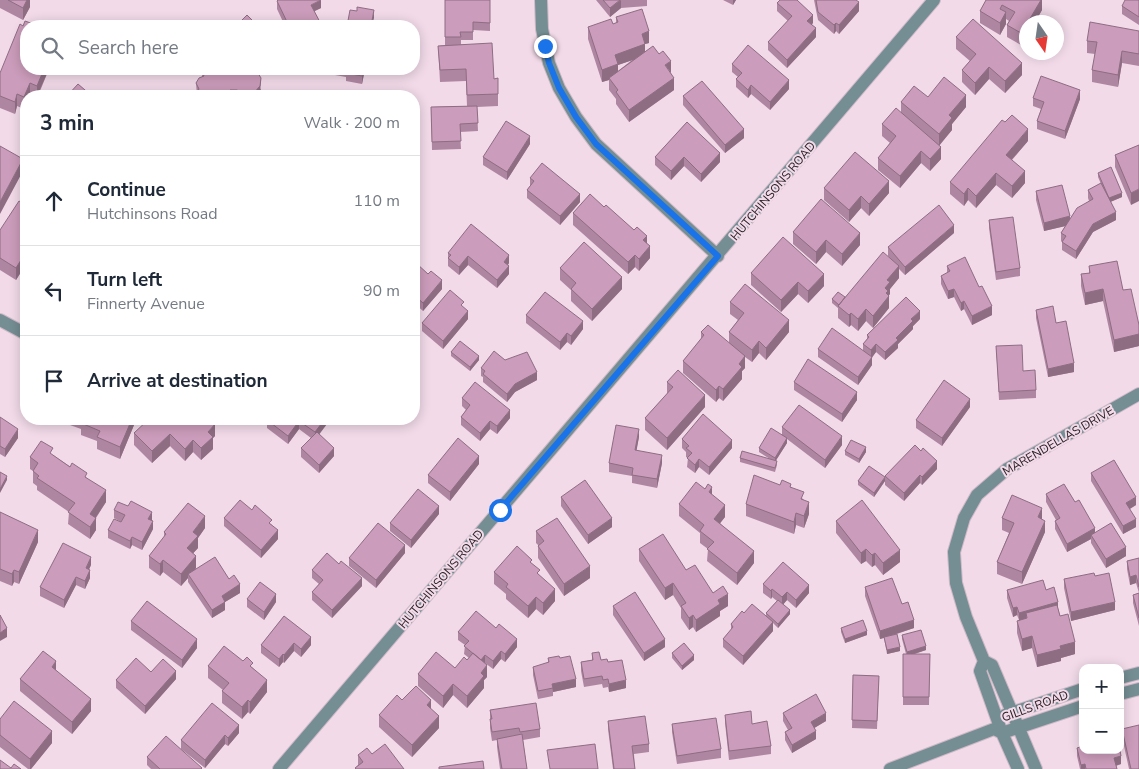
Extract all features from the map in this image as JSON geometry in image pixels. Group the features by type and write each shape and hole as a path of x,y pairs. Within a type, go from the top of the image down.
{"street":[{"path":"541,0 542,29 549,63 559,88 576,117 596,144 718,256"},
{"name":"HUTCHINSONS ROAD","path":"279,769 718,256 934,0"},
{"path":"0,320 20,331"},
{"name":"MARENDELLAS DRIVE","path":"1036,769 992,665 984,661 963,608 956,583 954,552 964,518 977,495 1007,469 1139,394"},
{"name":"MARENDELLAS DRIVE","path":"984,661 980,671 998,727 1018,769"},
{"path":"1124,677 1139,673"},
{"path":"1124,693 1139,688"},
{"name":"GILLS ROAD","path":"998,727 1011,712 1079,690"},
{"name":"GILLS ROAD","path":"890,769 998,727 1017,727 1079,707"}],"building":[{"path":"8,0 27,0 23,8"},
{"path":"321,0 311,5 319,20 286,20 277,1"},
{"path":"445,0 490,0 490,23 473,22 473,32 460,32 461,37 445,37"},
{"path":"603,0 620,0 610,8"},
{"path":"780,0 797,0 813,15 807,21 816,28 787,60 768,42 792,16 777,3"},
{"path":"816,0 856,0 859,2 839,25 836,23 834,25 818,12"},
{"path":"986,0 1041,0 1032,15 1019,15 1019,32 1007,25 1015,12 1002,5 1000,9 1006,12 1000,23 980,11"},
{"path":"1125,0 1139,0 1139,17 1122,6"},
{"path":"357,7 374,10 372,20 348,20 350,10 357,11"},
{"path":"642,9 649,31 642,34 645,44 615,55 618,64 602,70 588,27 611,19 613,24 618,22 616,17"},
{"path":"247,15 252,20 242,20"},
{"path":"973,19 1022,63 1005,81 989,67 975,83 962,70 976,54 956,37"},
{"path":"1090,22 1139,31 1139,54 1122,51 1118,75 1092,70 1097,42 1087,41"},
{"path":"20,24 20,75 42,75 37,86 30,83 27,90 20,90 20,95 17,94 15,102 0,96 0,73"},
{"path":"492,43 494,79 498,78 498,94 467,95 466,69 440,70 438,46"},
{"path":"748,45 789,80 770,102 751,85 748,90 736,79 742,73 732,64"},
{"path":"653,46 659,54 663,51 671,61 665,65 674,78 629,110 609,78"},
{"path":"259,75 261,78 260,86 257,90 198,90 196,83 199,78 204,76"},
{"path":"1041,76 1080,90 1065,131 1037,121 1044,102 1033,98"},
{"path":"944,77 966,95 949,115 952,118 939,134 901,102 914,86 928,97"},
{"path":"702,81 744,129 725,145 683,96"},
{"path":"78,84 85,90 72,90"},
{"path":"477,106 478,123 460,124 461,141 432,142 431,107"},
{"path":"896,108 941,147 930,159 921,151 900,176 878,158 896,136 882,124"},
{"path":"1012,115 1028,129 1006,155 1025,171 1012,186 996,173 976,196 968,188 964,194 950,182 1002,120 1005,122"},
{"path":"506,121 530,136 507,172 483,157"},
{"path":"687,122 720,153 701,174 684,157 671,171 655,157"},
{"path":"1139,145 1139,189 1131,193 1115,155"},
{"path":"0,146 20,157 20,165 0,202"},
{"path":"855,152 889,181 869,204 861,196 849,210 824,188"},
{"path":"542,163 580,194 560,216 527,190 534,181 530,178"},
{"path":"1111,167 1122,193 1109,198 1098,173"},
{"path":"1101,183 1116,212 1093,224 1076,251 1062,242 1066,236 1061,233 1077,208 1093,199 1088,190"},
{"path":"1062,185 1070,216 1044,223 1036,191"},
{"path":"590,194 604,207 606,205 634,230 637,227 647,236 643,240 650,246 639,259 635,255 628,262 573,213"},
{"path":"821,199 860,233 842,254 826,240 816,252 793,232"},
{"path":"20,202 20,262 16,268 0,258 0,230"},
{"path":"939,205 954,225 905,267 888,247"},
{"path":"1013,217 1020,268 996,272 989,220"},
{"path":"471,224 509,255 504,262 509,266 497,280 468,256 459,267 448,258 451,255 448,253"},
{"path":"783,237 824,274 808,291 798,282 781,300 751,273"},
{"path":"584,242 622,277 592,309 571,289 576,283 560,268"},
{"path":"883,252 899,266 887,280 890,282 885,288 889,296 873,316 866,309 858,319 851,313 849,315 838,306"},
{"path":"965,257 979,287 982,286 992,306 972,316 964,301 961,303 954,289 948,291 941,276 950,271 947,266"},
{"path":"1117,261 1123,290 1131,289 1139,325 1139,334 1114,340 1103,289 1085,293 1081,274 1090,273 1089,266"},
{"path":"420,267 428,274 431,271 442,280 423,303 420,300"},
{"path":"745,284 789,320 766,348 759,341 752,350 729,332 744,313 730,302"},
{"path":"450,290 464,302 461,305 468,311 443,341 422,323"},
{"path":"545,292 583,321 571,336 567,333 560,342 526,315"},
{"path":"838,292 845,297 839,305 832,299"},
{"path":"906,297 920,311 896,338 898,340 885,352 876,344 871,350 863,344 869,337 867,335"},
{"path":"1053,306 1056,323 1066,321 1074,363 1048,369 1036,310"},
{"path":"708,325 745,356 739,364 742,367 723,389 719,386 716,390 683,361 704,335 701,332"},
{"path":"832,328 872,357 858,377 818,349"},
{"path":"460,341 479,356 470,367 451,352"},
{"path":"1022,345 1023,371 1035,370 1036,390 999,392 996,346"},
{"path":"494,351 505,360 527,352 537,372 515,384 507,394 483,374 485,371 481,368"},
{"path":"808,359 857,392 842,414 794,382"},
{"path":"678,370 705,395 667,438 645,418 673,387 667,382"},
{"path":"944,380 970,399 942,438 916,420"},
{"path":"475,382 510,410 497,426 490,421 480,433 461,417 470,405 462,398"},
{"path":"799,405 842,436 825,460 782,427"},
{"path":"703,414 732,440 709,467 699,459 695,465 687,458 692,453 686,448 689,446 682,439"},
{"path":"0,417 18,429 5,449 0,446"},
{"path":"86,425 129,425 120,447 97,437 100,431"},
{"path":"143,425 214,425 208,432 213,437 201,448 193,440 185,449 170,434 152,451 134,433"},
{"path":"274,425 296,425 288,436"},
{"path":"305,425 320,425 315,432"},
{"path":"616,425 639,429 635,450 662,455 657,479 632,475 633,468 609,463"},
{"path":"771,428 787,438 775,458 759,448"},
{"path":"317,432 334,448 319,465 301,448"},
{"path":"458,438 479,456 450,492 428,475"},
{"path":"851,440 866,447 859,459 845,451"},
{"path":"41,441 53,448 50,453 70,467 72,463 87,473 85,477 106,490 90,514 96,518 90,527 68,512 75,503 37,478 39,476 33,471 38,463 30,457"},
{"path":"915,445 921,451 923,448 937,461 922,477 920,475 904,493 885,476"},
{"path":"742,451 777,461 775,468 740,458"},
{"path":"1114,460 1136,497 1126,503 1136,519 1123,526 1091,473"},
{"path":"869,466 885,477 874,493 858,481"},
{"path":"0,472 7,476 0,489"},
{"path":"754,475 780,485 782,480 791,484 790,487 804,492 801,499 809,502 804,516 796,513 794,522 746,504"},
{"path":"585,480 612,518 588,535 561,497"},
{"path":"696,482 705,489 708,484 712,487 709,492 725,505 714,519 754,551 737,573 707,549 714,542 700,531 704,525 679,504"},
{"path":"1064,484 1075,502 1079,500 1095,528 1067,544 1055,521 1060,518 1046,494"},
{"path":"418,489 439,506 411,540 390,523"},
{"path":"1012,495 1042,508 1038,517 1045,521 1022,572 997,562 1014,523 1002,518"},
{"path":"240,500 252,510 255,505 272,520 269,523 278,530 261,550 224,518"},
{"path":"862,500 900,550 883,563 875,553 872,555 866,549 861,553 836,521"},
{"path":"131,501 152,512 148,519 153,521 142,542 132,537 130,541 108,530 114,519 121,522 125,515 114,510 118,502 128,506"},
{"path":"188,503 205,516 193,532 198,536 187,548 196,556 181,574 163,560 160,564 149,556 166,534 164,532"},
{"path":"0,512 38,530 19,572 14,570 12,574 0,569"},
{"path":"557,518 590,566 564,584 538,546 544,541 536,531"},
{"path":"378,523 405,545 376,580 349,558"},
{"path":"1111,523 1126,547 1106,559 1091,535"},
{"path":"663,534 686,570 695,565 713,593 723,586 728,594 718,600 720,604 696,620 693,615 689,618 681,606 686,603 673,583 665,588 639,549"},
{"path":"63,543 91,557 86,568 90,570 85,581 76,577 64,600 40,587"},
{"path":"517,546 532,560 530,562 540,570 537,573 555,589 543,603 536,597 528,606 506,587 508,584 494,572"},
{"path":"327,553 339,564 341,561 362,578 332,610 312,592 323,580 312,570"},
{"path":"215,557 229,579 234,575 240,584 222,596 225,602 212,610 188,574"},
{"path":"1139,558 1139,587 1136,575 1130,577 1127,561"},
{"path":"783,562 809,585 796,600 787,592 782,597 763,584"},
{"path":"1094,573 1095,576 1109,573 1115,602 1071,612 1064,579"},
{"path":"892,578 902,604 908,602 914,620 880,631 865,587"},
{"path":"1043,580 1046,590 1054,587 1058,602 1019,613 1017,607 1013,608 1007,590"},
{"path":"260,582 276,594 264,612 247,599"},
{"path":"635,592 665,639 644,653 613,606"},
{"path":"1139,593 1139,618 1133,595"},
{"path":"778,600 790,610 778,624 766,613"},
{"path":"147,601 197,639 182,660 131,621"},
{"path":"752,604 773,622 743,656 723,639 733,627 731,624 742,611 744,613"},
{"path":"1057,605 1060,616 1068,614 1075,642 1060,646 1061,649 1037,655 1032,636 1022,639 1017,621 1027,618 1026,613"},
{"path":"476,611 496,628 499,624 517,639 505,654 501,651 493,661 485,655 481,660 464,646 469,641 458,632"},
{"path":"0,615 7,628 0,633"},
{"path":"284,616 311,637 301,649 294,643 279,659 261,645"},
{"path":"863,620 867,631 845,639 841,628"},
{"path":"921,630 926,646 907,652 902,635"},
{"path":"897,634 900,647 887,650 884,637"},
{"path":"684,643 694,655 682,666 672,653"},
{"path":"224,646 243,661 247,657 253,663 250,666 267,680 250,702 248,700 242,707 222,691 229,683 208,666"},
{"path":"43,651 56,661 52,667 91,699 72,722 20,679"},
{"path":"436,652 455,668 464,657 467,660 473,653 487,665 481,673 484,676 467,696 453,684 443,696 418,674"},
{"path":"599,652 601,660 607,659 608,662 622,660 626,680 609,684 608,679 603,680 602,676 584,679 581,662 593,660 592,653"},
{"path":"903,654 930,654 929,697 903,697"},
{"path":"559,656 560,658 570,656 576,679 552,684 553,688 538,691 533,667 549,662 548,658"},
{"path":"136,658 151,672 163,659 176,671 145,706 116,680"},
{"path":"853,675 879,676 877,721 852,720"},
{"path":"416,686 431,700 427,705 439,716 412,745 379,715 397,695 402,700"},
{"path":"816,694 826,713 811,722 816,731 792,745 785,732 792,728 783,713"},
{"path":"14,701 52,731 30,759 0,735 0,719"},
{"path":"212,703 239,725 228,738 225,735 205,760 181,740"},
{"path":"536,703 540,729 520,732 519,728 492,732 490,710"},
{"path":"751,711 752,724 767,721 771,746 729,751 725,715"},
{"path":"645,716 649,744 632,746 635,769 614,769 608,721"},
{"path":"716,718 721,749 677,756 672,724"},
{"path":"1139,725 1139,769 1131,769 1124,738 1124,729"},
{"path":"522,734 527,769 502,769 497,739"},
{"path":"166,736 202,768 160,769 147,757"},
{"path":"385,744 404,769 355,768 363,762 358,755 367,748 372,754"},
{"path":"595,744 598,769 550,769 547,750"},
{"path":"1079,747 1079,754 1121,754 1121,756 1114,758 1117,769 1086,769 1085,764 1081,765 1077,748"},
{"path":"0,760 11,768 14,764 21,769 0,769"},
{"path":"483,761 484,769 439,769 439,767"}],"route":[{"path":"500,510 718,256 596,144 576,117 559,88 549,63 545,46"}]}
